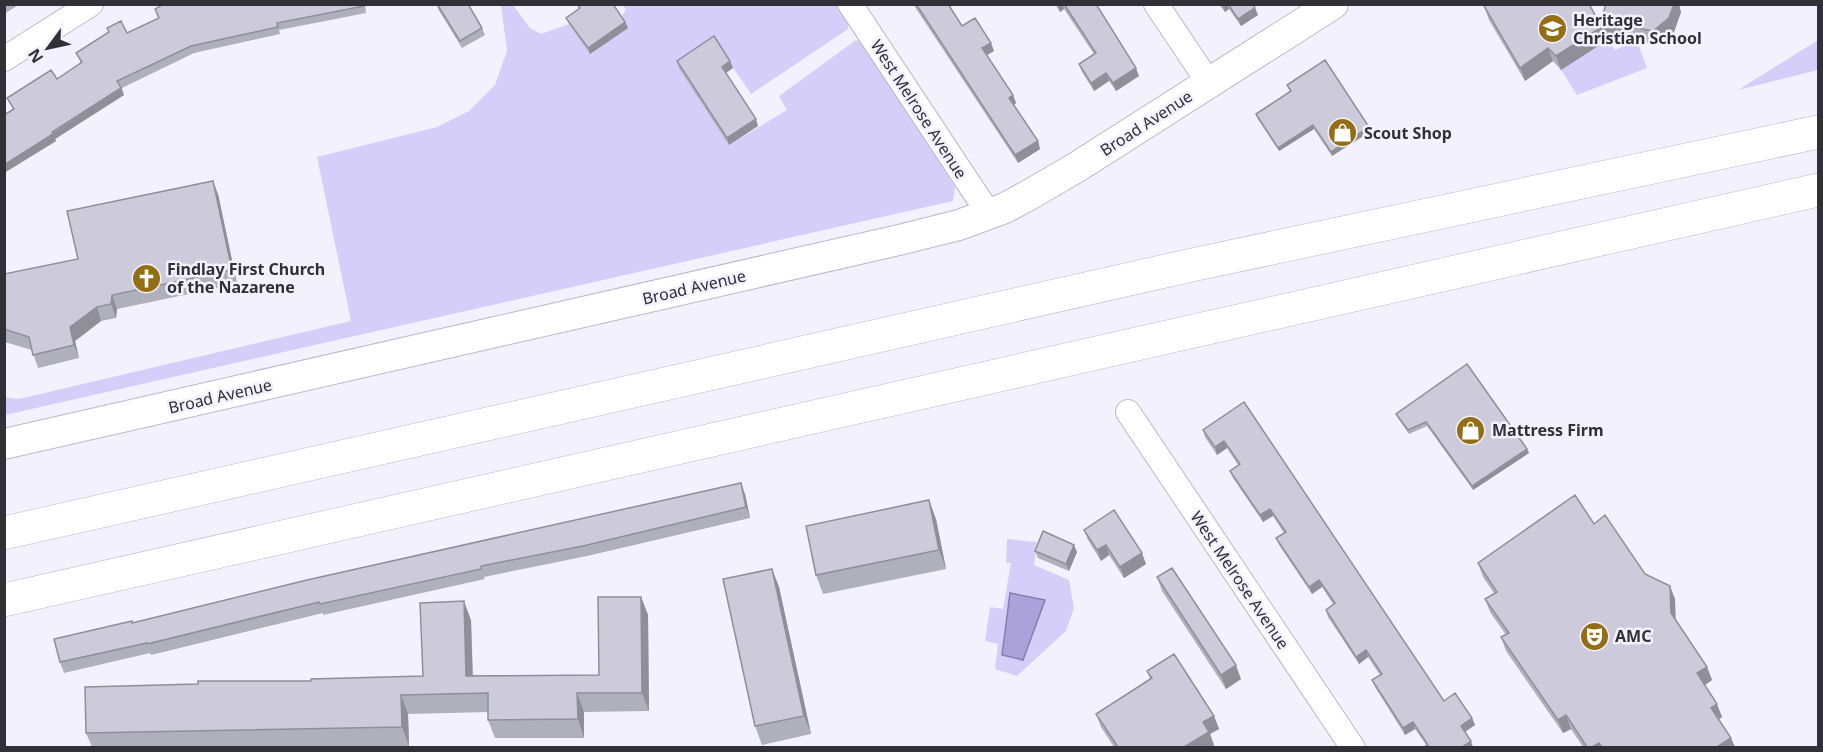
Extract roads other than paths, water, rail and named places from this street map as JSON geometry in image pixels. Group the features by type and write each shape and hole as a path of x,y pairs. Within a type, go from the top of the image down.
{"highway":[{"path":"4,533 1180,267 1818,132"},
{"path":"4,600 1818,190"}],"main road":[{"name":"Broad Avenue","path":"4,444 888,243 953,226 989,214 1068,173 1333,4"}],"street":[{"path":"4,59 90,4"},
{"name":"West Melrose Avenue","path":"850,4 989,214"},
{"path":"1156,4 1209,83"},
{"name":"West Melrose Avenue","path":"1128,412 1353,747"}],"place":[{"name":"Heritage Christian School","path":"1552,29"},
{"name":"Scout Shop","path":"1343,133"},
{"name":"Findlay First Church of the Nazarene","path":"146,278"},
{"name":"Mattress Firm","path":"1471,430"},
{"name":"AMC","path":"1594,636"}]}
